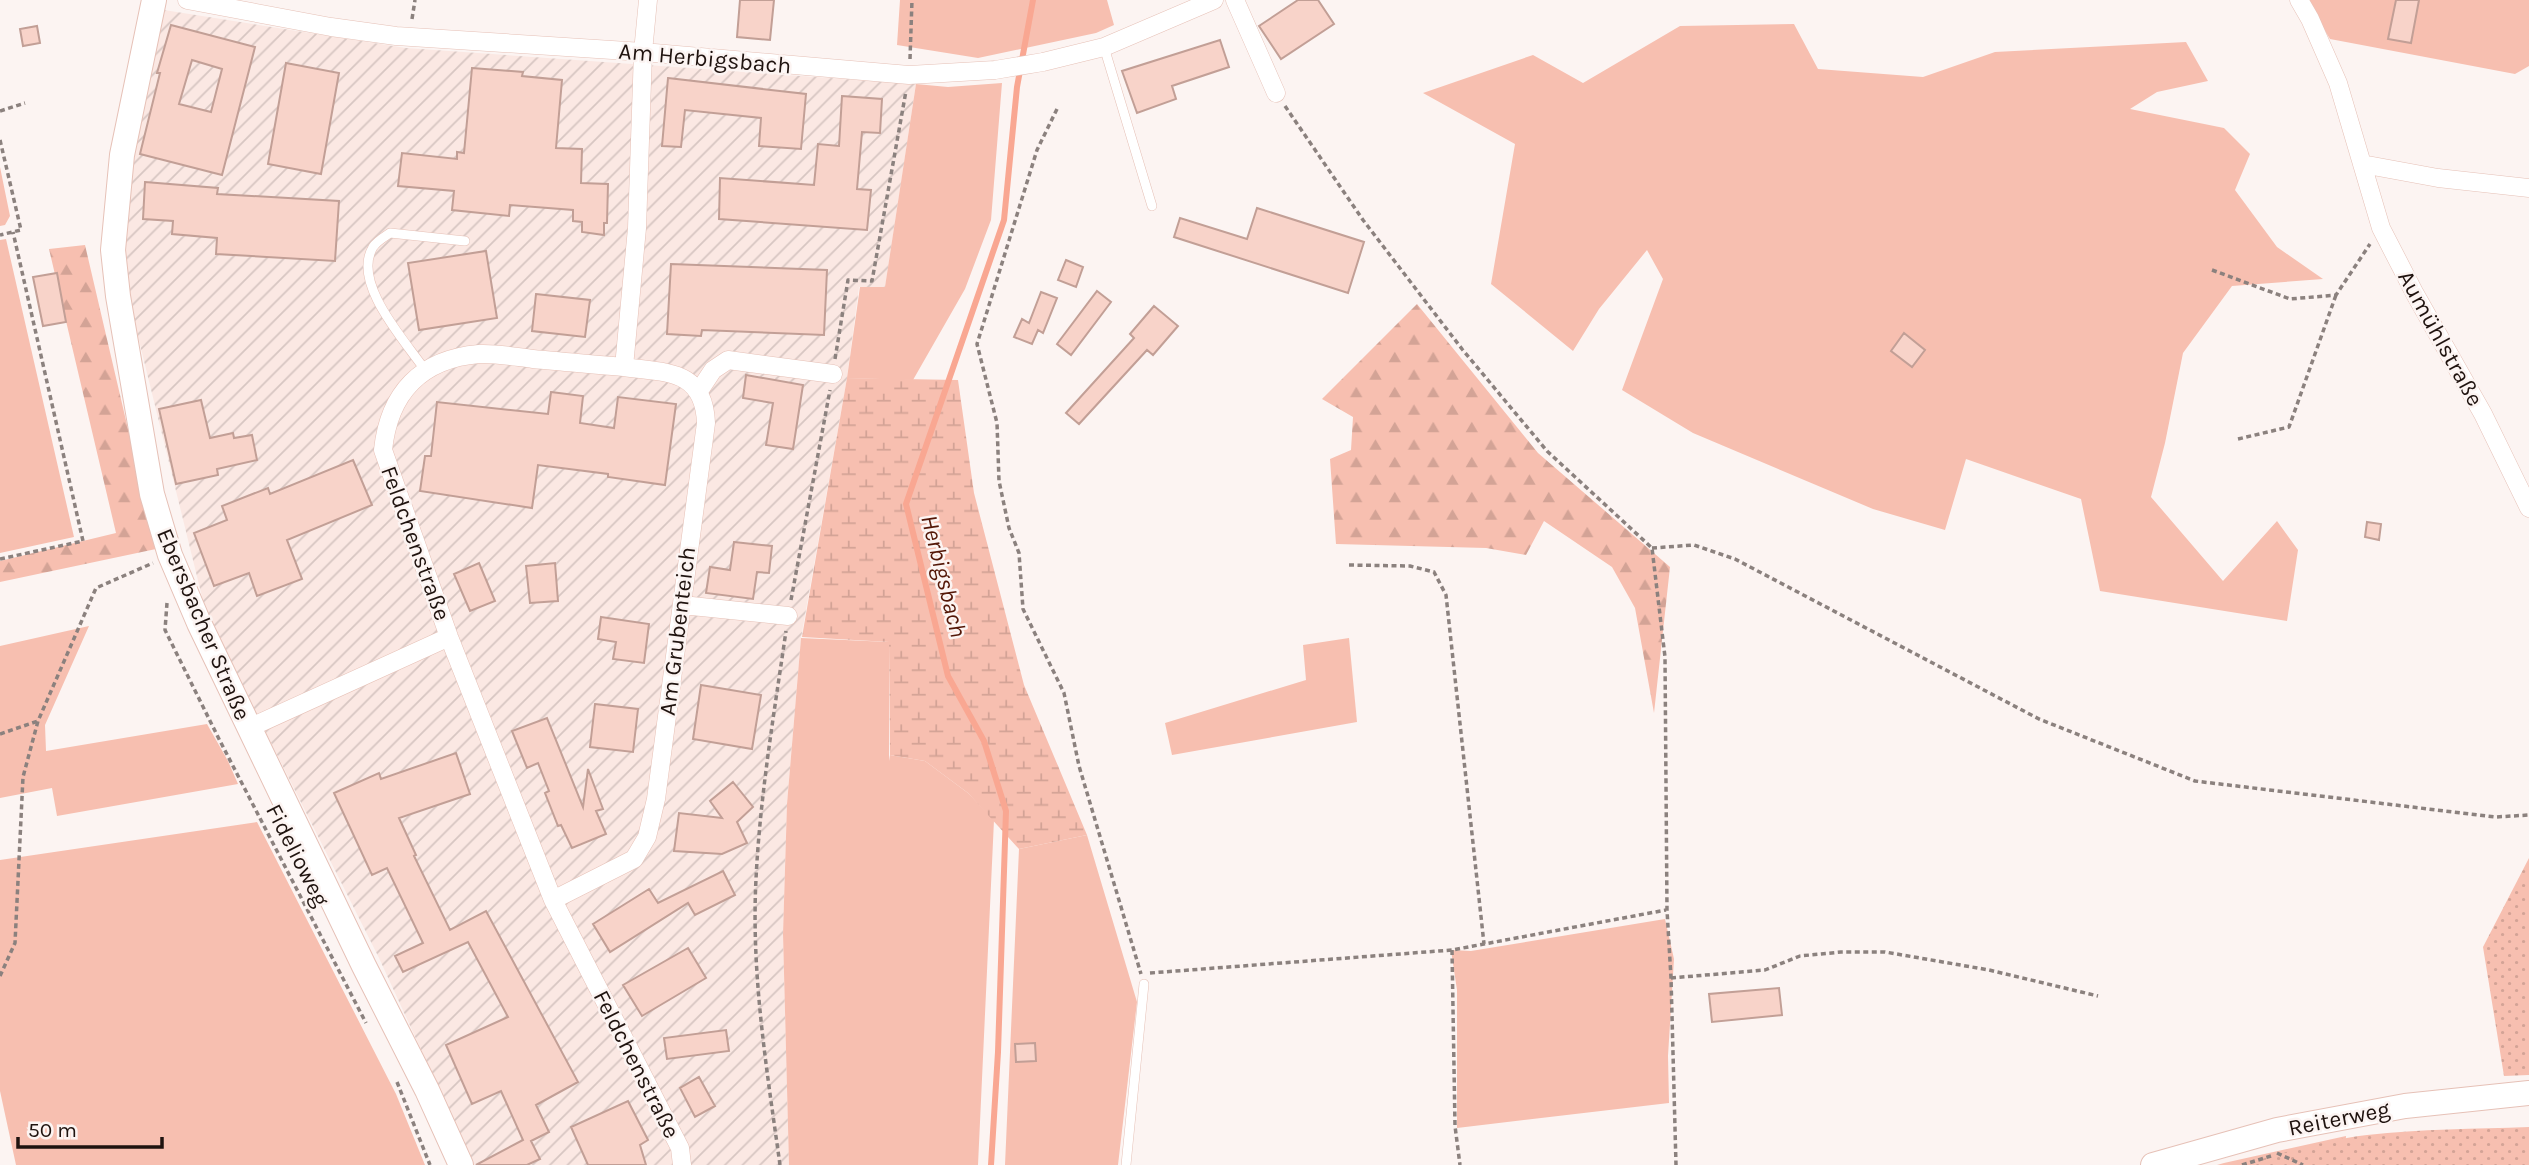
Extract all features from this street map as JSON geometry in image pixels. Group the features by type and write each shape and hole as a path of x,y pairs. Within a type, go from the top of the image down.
{"street":[{"name":"Ebersbacher Straße","path":"154,0 122,155 113,250 118,296 152,494 170,555 199,623 461,1165"},
{"name":"Am Herbigsbach","path":"187,0 331,27 396,36 643,52 909,75 995,70 1043,62 1104,47 1214,0"},
{"path":"648,0 643,52 638,228 624,367 674,374 689,380 699,391 713,370 728,360 833,374"},
{"path":"1236,0 1276,93"},
{"name":"Aumühlstraße","path":"2299,0 2338,83 2381,228 2483,414 2529,508"},
{"path":"2362,164 2438,178 2529,188"},
{"name":"Feldchenstraße","path":"624,367 481,354 445,360 425,370 411,383 391,413 383,450 449,637 553,900 680,1148 682,1165"},
{"name":"Am Grubenteich","path":"553,900 634,859 647,837 656,799 706,423 699,391"},
{"path":"682,605 788,617"},
{"path":"249,729 449,637"},
{"name":"Reiterweg","path":"2153,1165 2277,1130 2405,1106 2529,1093"}],"lane":[{"path":"1104,47 1152,206"},
{"path":"425,370 376,299 370,283 369,259 373,248 390,233 465,241"},
{"path":"1126,1165 1144,984"}],"path":[{"path":"909,75 912,0"},
{"path":"1276,93 1363,220 1462,349 1546,451 1652,548 1665,657 1667,910 1676,1165"},
{"path":"0,111 25,103"},
{"path":"1057,109 1037,150 977,344 998,423 999,481 1009,528 1019,553 1023,609 1064,693 1079,766 1144,984"},
{"path":"0,140 22,230 0,235"},
{"path":"2238,439 2289,427 2336,295 2381,228"},
{"path":"0,559 83,541 13,232"},
{"path":"2212,270 2290,299 2336,295"},
{"path":"1652,548 1694,545 1735,559 2039,719 2195,781 2495,817 2529,816"},
{"path":"1349,565 1410,566 1434,572 1446,595 1484,944"},
{"path":"0,976 15,943 23,777 38,721 96,588 143,567"},
{"name":"Fidelioweg","path":"167,592 165,630 368,1026"},
{"path":"0,734 38,721"},
{"path":"1144,984 1150,973 1452,950 1667,910"},
{"path":"1452,950 1455,1126 1460,1165"},
{"path":"1671,978 1765,970 1800,956 1841,952 1885,953 1989,970 2098,996"},
{"path":"394,1075 430,1165"},
{"path":"2240,1165 2277,1154"}],"shaded area":[{"path":"164,10 406,48 916,84 885,288 859,287 847,378 801,638 787,804 783,934 789,1165 471,1165 466,1148 379,958 206,613 116,247"}],"green space":[{"path":"900,0 1107,0 1114,25 1096,33 978,58 897,45"},
{"path":"2306,0 2529,0 2529,66 2515,74 2330,39"},
{"path":"1794,24 1818,69 1923,77 1995,52 2186,42 2208,81 2157,92 2130,109 2224,128 2250,154 2235,190 2277,247 2323,279 2232,286 2183,353 2151,497 2223,581 2277,521 2298,550 2287,621 2100,591 2081,499 1966,459 1945,530 1873,509 1693,433 1622,390 1663,279 1647,250 1599,309 1573,351 1491,284 1515,144 1423,93 1533,55 1583,83 1680,26"},
{"path":"1002,83 991,220 965,289 913,380 847,378 860,287 885,287 916,84 948,87"},
{"path":"0,167 10,216 5,225 0,226"},
{"path":"6,239 74,537 0,553 0,240"},
{"path":"85,245 156,549 0,582 0,561 116,533 49,249"},
{"path":"1417,304 1538,453 1670,567 1654,713 1635,608 1612,567 1544,521 1526,555 1486,548 1336,544 1330,459 1351,450 1353,417 1322,399"},
{"path":"847,378 958,380 974,493 1024,685 1087,835 1019,849 968,793 925,761 890,755 889,642 802,637"},
{"path":"89,626 45,725 46,751 207,724 238,784 57,816 52,788 0,798 0,646"},
{"path":"801,638 889,642 889,761 890,755 925,761 968,793 994,820 978,1165 789,1165 783,934 787,804"},
{"path":"1349,638 1357,722 1172,755 1165,723 1306,680 1303,645"},
{"path":"257,822 396,1094 425,1165 16,1165 0,1091 0,860"},
{"path":"1087,835 1137,1002 1118,1165 1005,1165 1019,849"},
{"path":"2529,858 2529,1075 2504,1076 2483,947"},
{"path":"1665,919 1674,959 1668,1056 1669,1103 1457,1128 1457,990 1451,950 1471,951"},
{"path":"2529,1127 2529,1165 2241,1165 2351,1137 2428,1130"},
{"path":"2346,1136 2344,1165 2217,1165 2224,1163"}],"building":[{"path":"740,0 774,0 770,40 737,37"},
{"path":"1298,0 1318,0 1334,24 1281,59 1259,26"},
{"path":"2396,0 2419,0 2411,43 2388,39"},
{"path":"171,25 255,47 222,175 140,154 160,73 157,73","holes":["192,60 222,69 211,112 179,104"]},
{"path":"37,26 40,43 23,46 20,29"},
{"path":"1220,40 1229,67 1172,86 1176,99 1137,113 1122,71"},
{"path":"286,63 339,73 321,174 268,164"},
{"path":"472,68 523,72 522,76 562,80 556,148 582,149 581,183 608,184 604,235 582,232 582,222 573,221 573,210 510,205 509,216 452,210 454,191 398,186 402,153 457,159 457,152 464,153"},
{"path":"668,78 806,94 801,149 759,146 761,118 685,110 681,147 662,146"},
{"path":"842,96 882,99 880,133 862,132 857,189 871,190 867,230 719,219 720,178 814,185 818,144 839,146"},
{"path":"145,182 218,188 217,194 339,201 335,261 216,254 217,238 172,234 173,221 143,219"},
{"path":"1257,208 1364,242 1348,293 1174,237 1180,218 1247,239"},
{"path":"486,251 497,318 419,330 408,263"},
{"path":"1066,260 1083,267 1076,287 1058,280"},
{"path":"671,264 827,270 824,335 702,330 701,336 667,334"},
{"path":"57,273 66,322 43,326 33,277"},
{"path":"1097,291 1111,302 1071,355 1057,344"},
{"path":"1041,292 1057,298 1043,333 1038,330 1032,344 1014,337 1022,319 1029,323"},
{"path":"536,294 590,300 585,337 532,331"},
{"path":"1154,306 1178,326 1153,355 1147,350 1079,424 1066,413 1134,338 1130,334"},
{"path":"1904,333 1925,350 1912,367 1891,351"},
{"path":"746,375 803,385 793,449 766,445 773,403 743,398"},
{"path":"551,392 583,396 580,423 614,428 618,397 676,404 665,485 538,465 532,508 420,491 425,456 431,456 437,402 548,414"},
{"path":"201,400 210,438 233,433 234,438 252,435 257,460 217,469 218,475 176,484 159,409"},
{"path":"353,460 372,505 287,540 302,579 257,596 249,573 214,586 194,533 227,520 222,506 268,488 270,494"},
{"path":"2367,522 2381,524 2379,540 2365,537"},
{"path":"734,542 772,546 769,573 757,572 753,599 706,593 710,567 730,570"},
{"path":"479,563 495,601 470,611 454,574"},
{"path":"555,563 558,601 530,603 526,566"},
{"path":"601,617 649,624 644,663 613,659 616,642 598,639"},
{"path":"701,685 761,695 752,749 693,739"},
{"path":"595,704 638,709 633,752 590,747"},
{"path":"547,718 583,807 588,769 603,809 596,811 606,834 572,848 561,825 558,826 545,793 549,791 538,763 527,768 512,731"},
{"path":"456,753 470,794 399,818 450,930 486,911 578,1082 536,1105 549,1132 531,1141 540,1159 527,1165 476,1165 523,1140 501,1091 472,1104 446,1045 508,1017 468,942 403,972 395,956 423,943 387,868 372,875 334,793 379,773 381,779"},
{"path":"733,782 753,807 737,822 747,843 722,854 674,851 679,813 722,818 710,801"},
{"path":"723,871 735,895 695,915 688,903 610,952 593,924 649,889 658,903"},
{"path":"688,948 706,978 642,1016 623,985"},
{"path":"1779,988 1782,1015 1712,1022 1709,994"},
{"path":"726,1030 729,1051 667,1059 664,1038"},
{"path":"1035,1043 1036,1061 1016,1062 1015,1044"},
{"path":"699,1077 715,1106 695,1117 680,1088"},
{"path":"628,1101 648,1140 640,1145 646,1165 588,1165 571,1127"}],"waterway":[{"name":"Herbigsbach","path":"991,1165 998,1052 1006,811 984,741 948,676 906,504 1004,220 1017,87 1033,0"}]}
